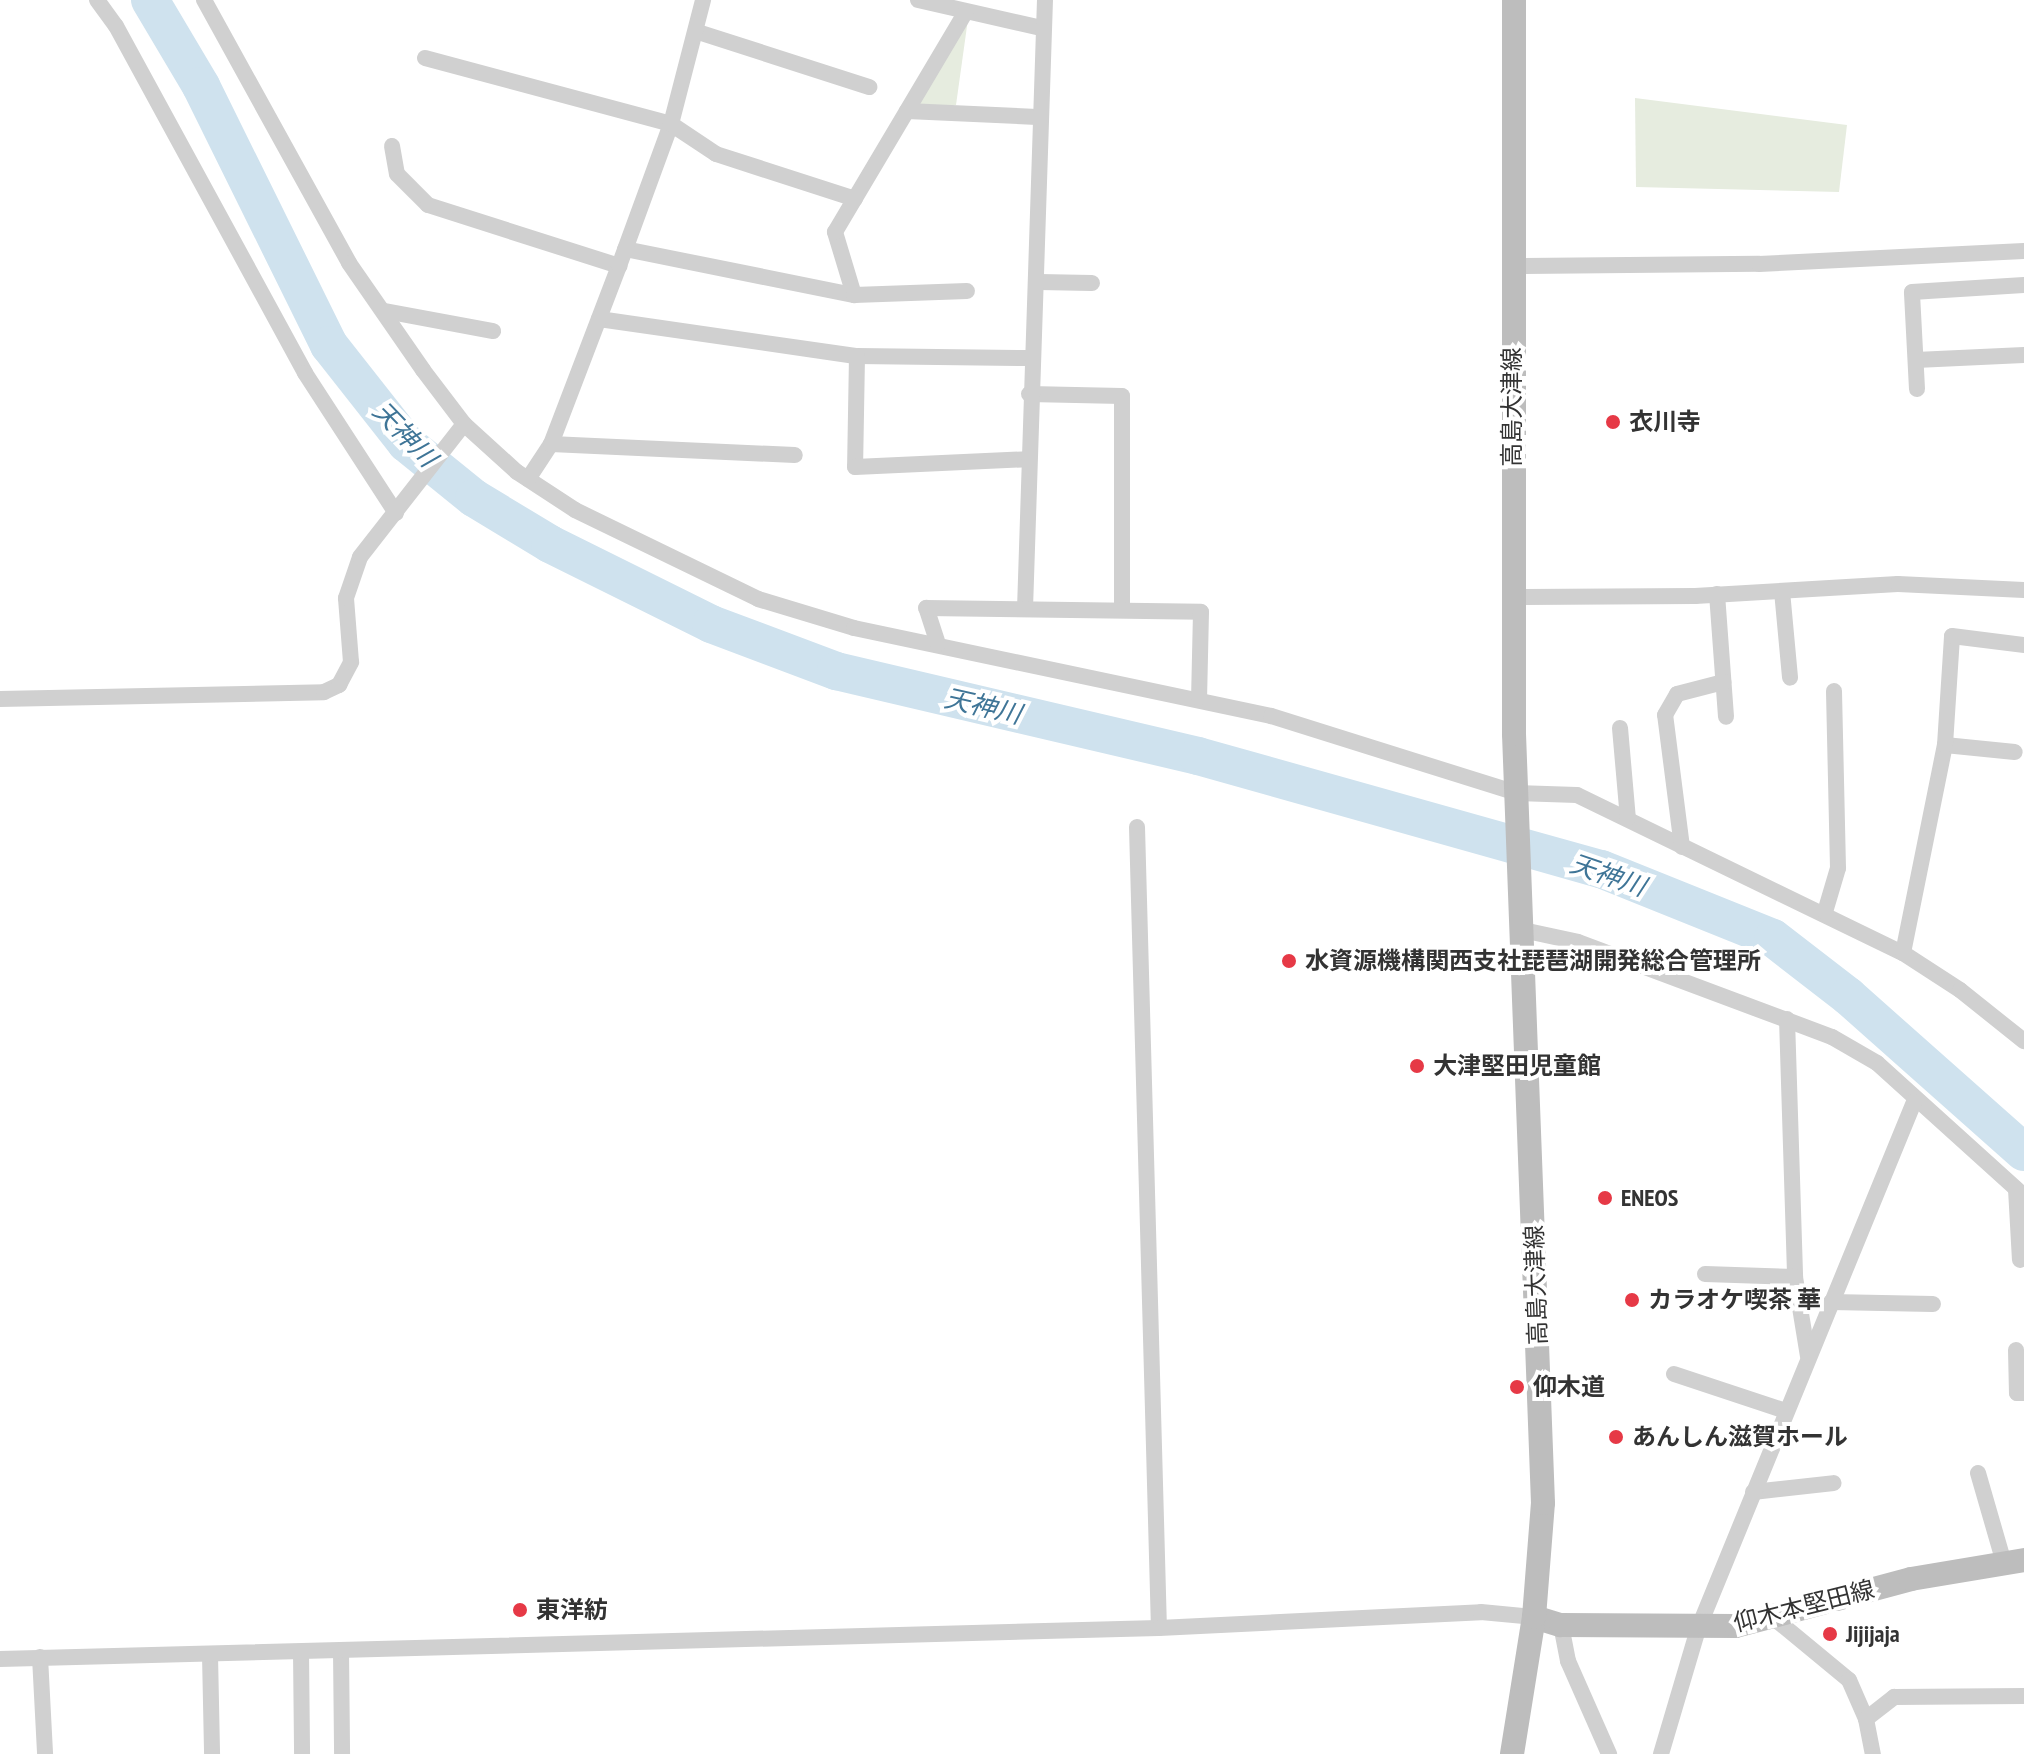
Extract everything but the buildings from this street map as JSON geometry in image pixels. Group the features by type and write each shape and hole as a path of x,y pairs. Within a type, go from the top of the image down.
{"main road":[{"name":"高島大津線","path":"1514,0 1511,597 1517,804"},
{"path":"1517,804 1523,920"},
{"name":"高島大津線","path":"1512,1754 1534,1617 1543,1503 1523,920"},
{"name":"仰木本堅田線","path":"1534,1617 1561,1625 1698,1629 1775,1619 1911,1579 2014,1562"}],"street":[{"path":"97,0 116,26 305,373 396,513"},
{"path":"204,0 349,263 385,311 461,429 575,510 758,599 854,628 1199,698 1517,804 1577,795 1825,912 1903,953 1960,990 2024,1041"},
{"path":"528,479 551,444 671,124 698,32 703,0"},
{"path":"918,0 1041,28"},
{"path":"1025,609 1030,358 1039,282 1037,117 1045,0"},
{"path":"854,295 835,232 965,13"},
{"path":"698,32 869,87"},
{"path":"425,58 671,124 716,154 855,199"},
{"path":"907,111 1037,117"},
{"path":"392,146 397,174 428,205 622,257 854,295 967,291"},
{"path":"1513,266 1759,264 2024,251"},
{"path":"1039,282 1092,283"},
{"path":"1917,389 1912,292 2024,285"},
{"path":"385,311 493,331"},
{"path":"599,319 857,356 1030,358"},
{"path":"1916,360 2024,355"},
{"path":"857,356 855,467 1028,459"},
{"path":"1029,394 1122,396 1122,610"},
{"path":"0,699 324,692 348,672 350,579 360,557 461,429"},
{"path":"551,444 795,455"},
{"path":"1511,597 1717,594 1898,584 2024,590"},
{"path":"1782,591 1790,678"},
{"path":"1717,594 1726,717"},
{"path":"938,644 926,608 1201,612 1199,698"},
{"path":"1903,953 1945,745 1952,636 2024,645"},
{"path":"1682,847 1665,715 1677,694 1723,682"},
{"path":"1825,912 1838,868 1834,691"},
{"path":"1620,728 1628,819"},
{"path":"1945,745 2015,752"},
{"path":"1137,827 1159,1628"},
{"path":"1523,920 1787,1019 1877,1063 1914,1102 2020,1193 2020,1260"},
{"path":"1787,1019 1795,1277 1808,1357"},
{"path":"1661,1754 1698,1629 1914,1102"},
{"path":"1705,1274 1795,1277"},
{"path":"1831,1302 1933,1304"},
{"path":"2016,1350 2017,1393 2024,1393"},
{"path":"1674,1374 1786,1411"},
{"path":"1978,1473 2014,1562"},
{"path":"1753,1492 1834,1483"},
{"path":"0,1659 1159,1628 1481,1612 1534,1617"},
{"path":"1775,1619 1849,1680 1866,1719 1873,1754"},
{"path":"1561,1625 1568,1661 1609,1754"},
{"path":"341,1651 342,1754"},
{"path":"301,1652 302,1754"},
{"path":"210,1655 212,1754"},
{"path":"40,1657 45,1754"},
{"path":"1866,1719 1894,1697 2024,1696"}],"shaded area":[{"path":"968,19 956,105 919,105"},
{"path":"1635,98 1847,125 1839,192 1636,187"}],"waterway":[{"name":"天神川","path":"150,0 201,86 329,345 406,443 474,498 550,544 711,624 836,671 1198,756 1601,869 1773,938 1848,996 2024,1152"}],"place":[{"name":"衣川寺","path":"1613,422"},
{"name":"水資源機構関西支社琵琶湖開発総合管理所","path":"1289,961"},
{"name":"大津堅田児童館","path":"1417,1066"},
{"name":"ENEOS","path":"1605,1198"},
{"name":"カラオケ喫茶 華","path":"1632,1300"},
{"name":"仰木道","path":"1517,1387"},
{"name":"あんしん滋賀ホール","path":"1616,1437"},
{"name":"東洋紡","path":"520,1610"},
{"name":"Jijijaja","path":"1830,1634"}]}
